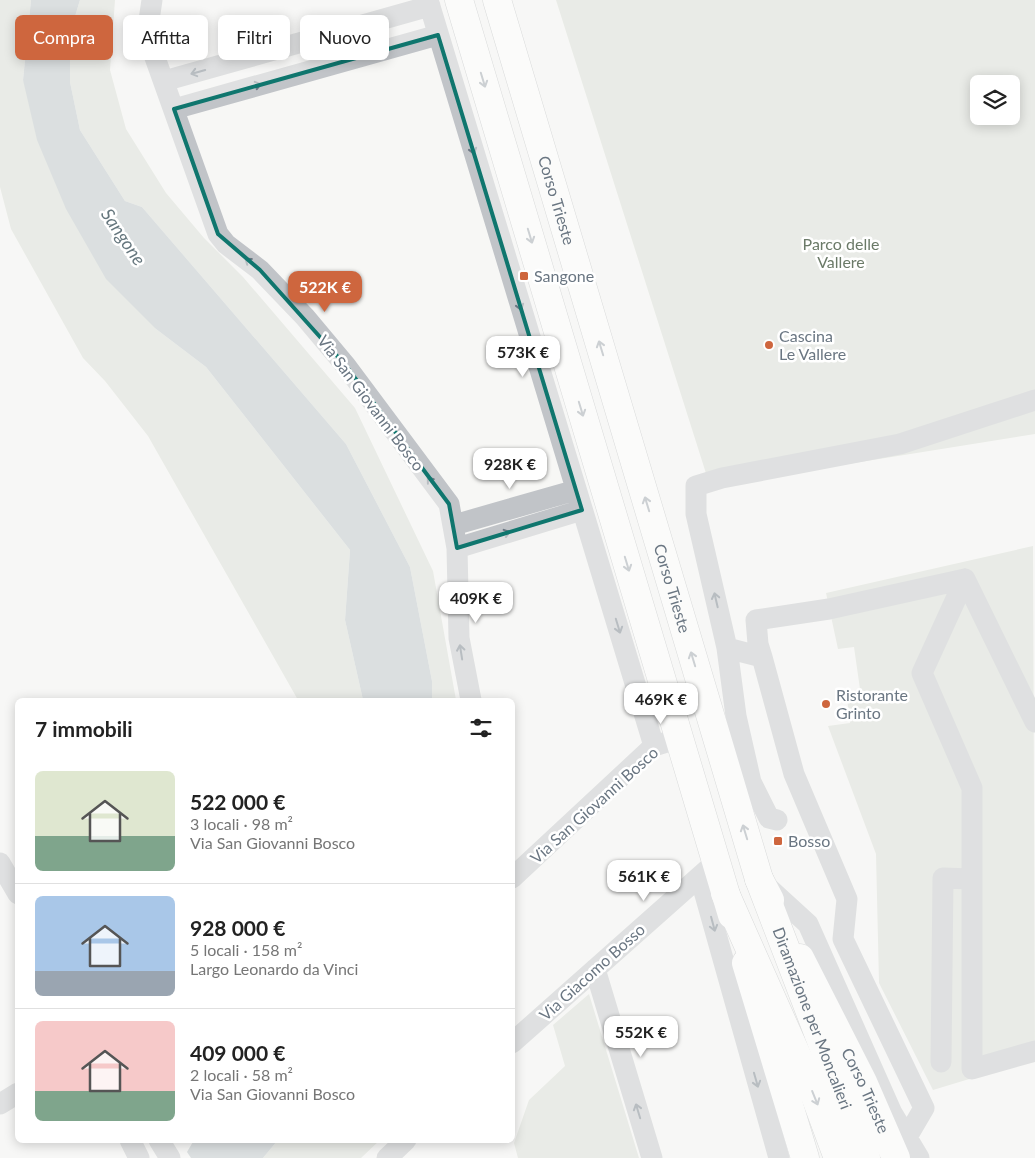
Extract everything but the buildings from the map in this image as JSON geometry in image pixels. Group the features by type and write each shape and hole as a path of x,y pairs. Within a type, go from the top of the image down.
{"main road":[{"path":"459,0 667,742 708,869 725,893 805,1158"},
{"name":"Corso Trieste","path":"497,0 759,879 864,1082 901,1148"},
{"name":"Diramazione per Moncalieri","path":"759,879 866,1158"},
{"name":"Diramazione per Moncalieri","path":"725,893 814,1096 838,1158"}],"street":[{"name":"Via San Giovanni Bosco","path":"152,0 148,28 153,52 218,234 226,244 260,270 346,366 449,504 457,548 459,638 471,698"},
{"path":"164,81 429,3 579,500 667,742"},
{"path":"174,109 438,35"},
{"path":"777,820 769,818 751,782 736,716 727,648 696,514 696,486 722,478 900,444 1035,400"},
{"path":"454,525 579,500"},
{"path":"457,548 579,500"},
{"path":"919,1158 901,1148 924,1108 843,939 847,899 794,774 758,644 756,620 829,609 965,579"},
{"path":"965,579 1035,722"},
{"path":"965,579 922,673 972,788 972,1069 1035,1051"},
{"path":"716,735 727,648"},
{"path":"727,648 762,657"},
{"name":"Via San Giovanni Bosco","path":"515,875 667,742"},
{"path":"0,863 15,889"},
{"path":"708,869 779,1158"},
{"name":"Via Giacomo Bosso","path":"515,1040 708,869"},
{"path":"942,1062 943,878 972,879"},
{"path":"595,969 652,1158"},
{"path":"0,1104 15,1095"},
{"path":"161,1143 170,1158"},
{"path":"387,1158 403,1143"}],"highlighted area":[{"path":"438,35 582,510 457,548 449,504 346,366 260,270 218,234 174,109"}],"green space":[{"path":"0,0 31,0 30,15 15,15 15,60 25,60 23,80 156,329 206,367 350,550 345,620 363,698 297,698 148,436 105,381 83,358 11,229 0,187"},
{"path":"80,0 115,0 113,28 113,15 75,15"},
{"name":"Parco delle Vallere","path":"556,0 1035,0 1035,434 710,486"},
{"path":"70,60 111,60 110,70 126,129 166,193 204,238 243,277 355,408 433,571 456,698 432,698 432,681 410,567 346,444 142,207 125,201 80,130 70,82"},
{"path":"1033,546 1035,1059 933,1090 879,983 876,854 828,726 850,723 847,698 861,696 854,647 838,649 826,593"},
{"path":"589,994 639,1158 518,1158 514,1143 529,1100 565,1066 553,1025"},
{"path":"276,1143 377,1143 361,1158 263,1158"}],"water":[{"path":"31,0 80,0 75,15 30,15"},
{"path":"25,60 70,60 70,82 80,130 125,201 142,207 346,444 410,567 432,681 432,698 363,698 345,620 350,550 206,367 156,329 106,279 66,209 37,140 23,80"},
{"path":"192,1143 276,1143 263,1158 191,1158 187,1152"}],"place":[{"name":"Sangone","path":"524,276"},
{"name":"Cascina Le Vallere","path":"769,345"},
{"name":"Ristorante Grinto","path":"826,704"},
{"name":"Bosso","path":"778,841"}]}
